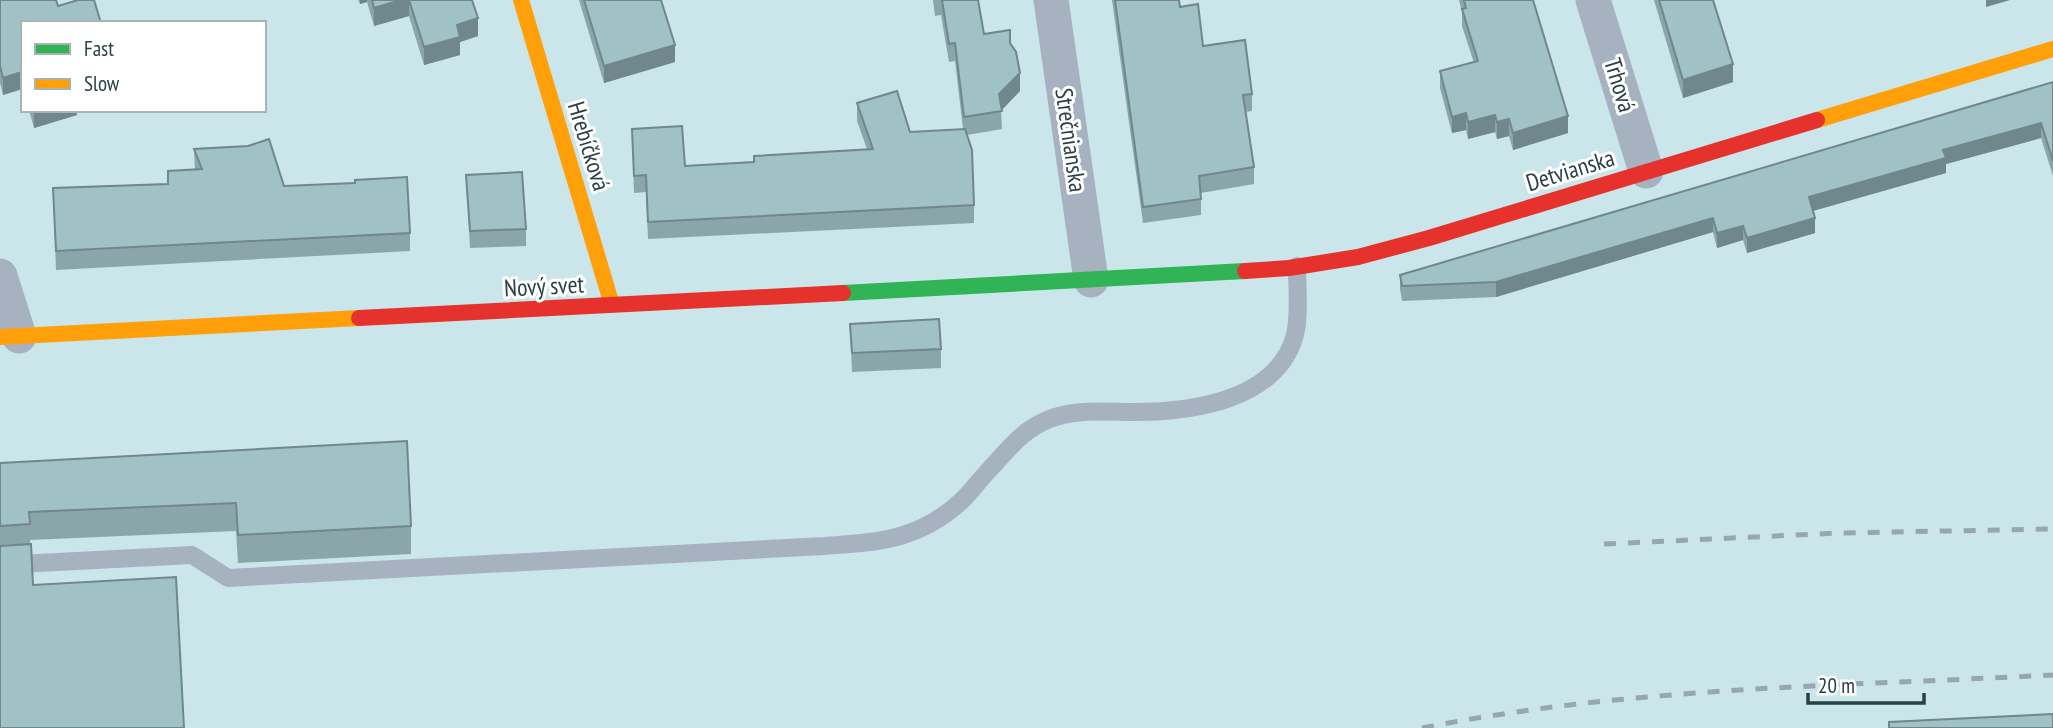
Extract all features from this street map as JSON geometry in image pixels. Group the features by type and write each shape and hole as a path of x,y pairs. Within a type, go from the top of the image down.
{"street":[{"name":"Hrebíčková","path":"521,0 612,305"},
{"name":"Strečnianska","path":"1051,0 1091,280"},
{"name":"Trhová","path":"1593,0 1646,171"},
{"name":"Detvianska","path":"1091,280 1210,274 1358,257 1429,238 2053,49"},
{"path":"0,275 9,336"},
{"name":"Nový svet","path":"9,336 1091,280"}],"lane":[{"path":"0,565 192,555 228,578 824,546 887,540 907,535 941,517 959,503 1018,439 1033,426 1044,421 1075,413 1194,409 1228,399 1260,382 1281,361 1294,335 1297,316 1297,266"}],"building":[{"path":"0,0 56,0 58,6 78,0 94,0 100,21 21,21 21,72 3,78 0,66"},
{"path":"372,0 401,0 374,8"},
{"path":"409,0 472,0 478,18 457,25 460,37 424,47"},
{"path":"584,0 661,0 675,45 604,66"},
{"path":"942,0 978,0 984,34 1010,30 1010,43 1016,52 1020,73 999,94 1002,111 964,117 955,43 949,44"},
{"path":"1115,0 1179,0 1180,7 1198,4 1203,46 1245,40 1252,94 1243,95 1254,167 1199,176 1201,199 1143,207"},
{"path":"1464,0 1533,0 1568,116 1513,133 1509,119 1497,122 1495,115 1468,122 1466,113 1452,117 1440,71 1478,61 1462,9 1466,8"},
{"path":"1659,0 1713,0 1733,64 1683,80"},
{"path":"2053,82 2053,161 2041,123 1943,150 1946,158 1809,197 1815,218 1747,238 1743,226 1717,233 1713,218 1496,282 1402,286 1400,275"},
{"path":"897,91 910,132 965,129 972,150 974,205 648,222 646,175 634,176 632,129 682,126 685,166 754,162 754,156 873,149 857,103"},
{"path":"269,139 284,186 355,183 355,180 407,177 410,233 56,251 53,188 168,184 168,171 202,169 194,149 248,146"},
{"path":"522,172 526,229 470,231 466,175"},
{"path":"939,319 941,349 852,353 850,324"},
{"path":"407,441 411,526 238,535 236,503 29,512 30,524 0,526 0,463"},
{"path":"31,544 33,585 176,577 184,728 0,728 0,546"},
{"path":"2053,714 2053,728 1889,728 1889,722"}],"railway":[{"path":"1604,544 1839,533 2053,529"},
{"path":"1422,728 1500,714 1657,696 2053,675"}],"traffic: fast":[{"path":"843,293 1245,271"}],"traffic: slow":[{"path":"521,0 612,305"},
{"path":"1817,120 2053,49"},
{"path":"0,337 359,318"}],"traffic: jam":[{"path":"1245,271 1289,268 1358,257 1429,238 1817,120"},
{"path":"359,318 843,293"}]}
